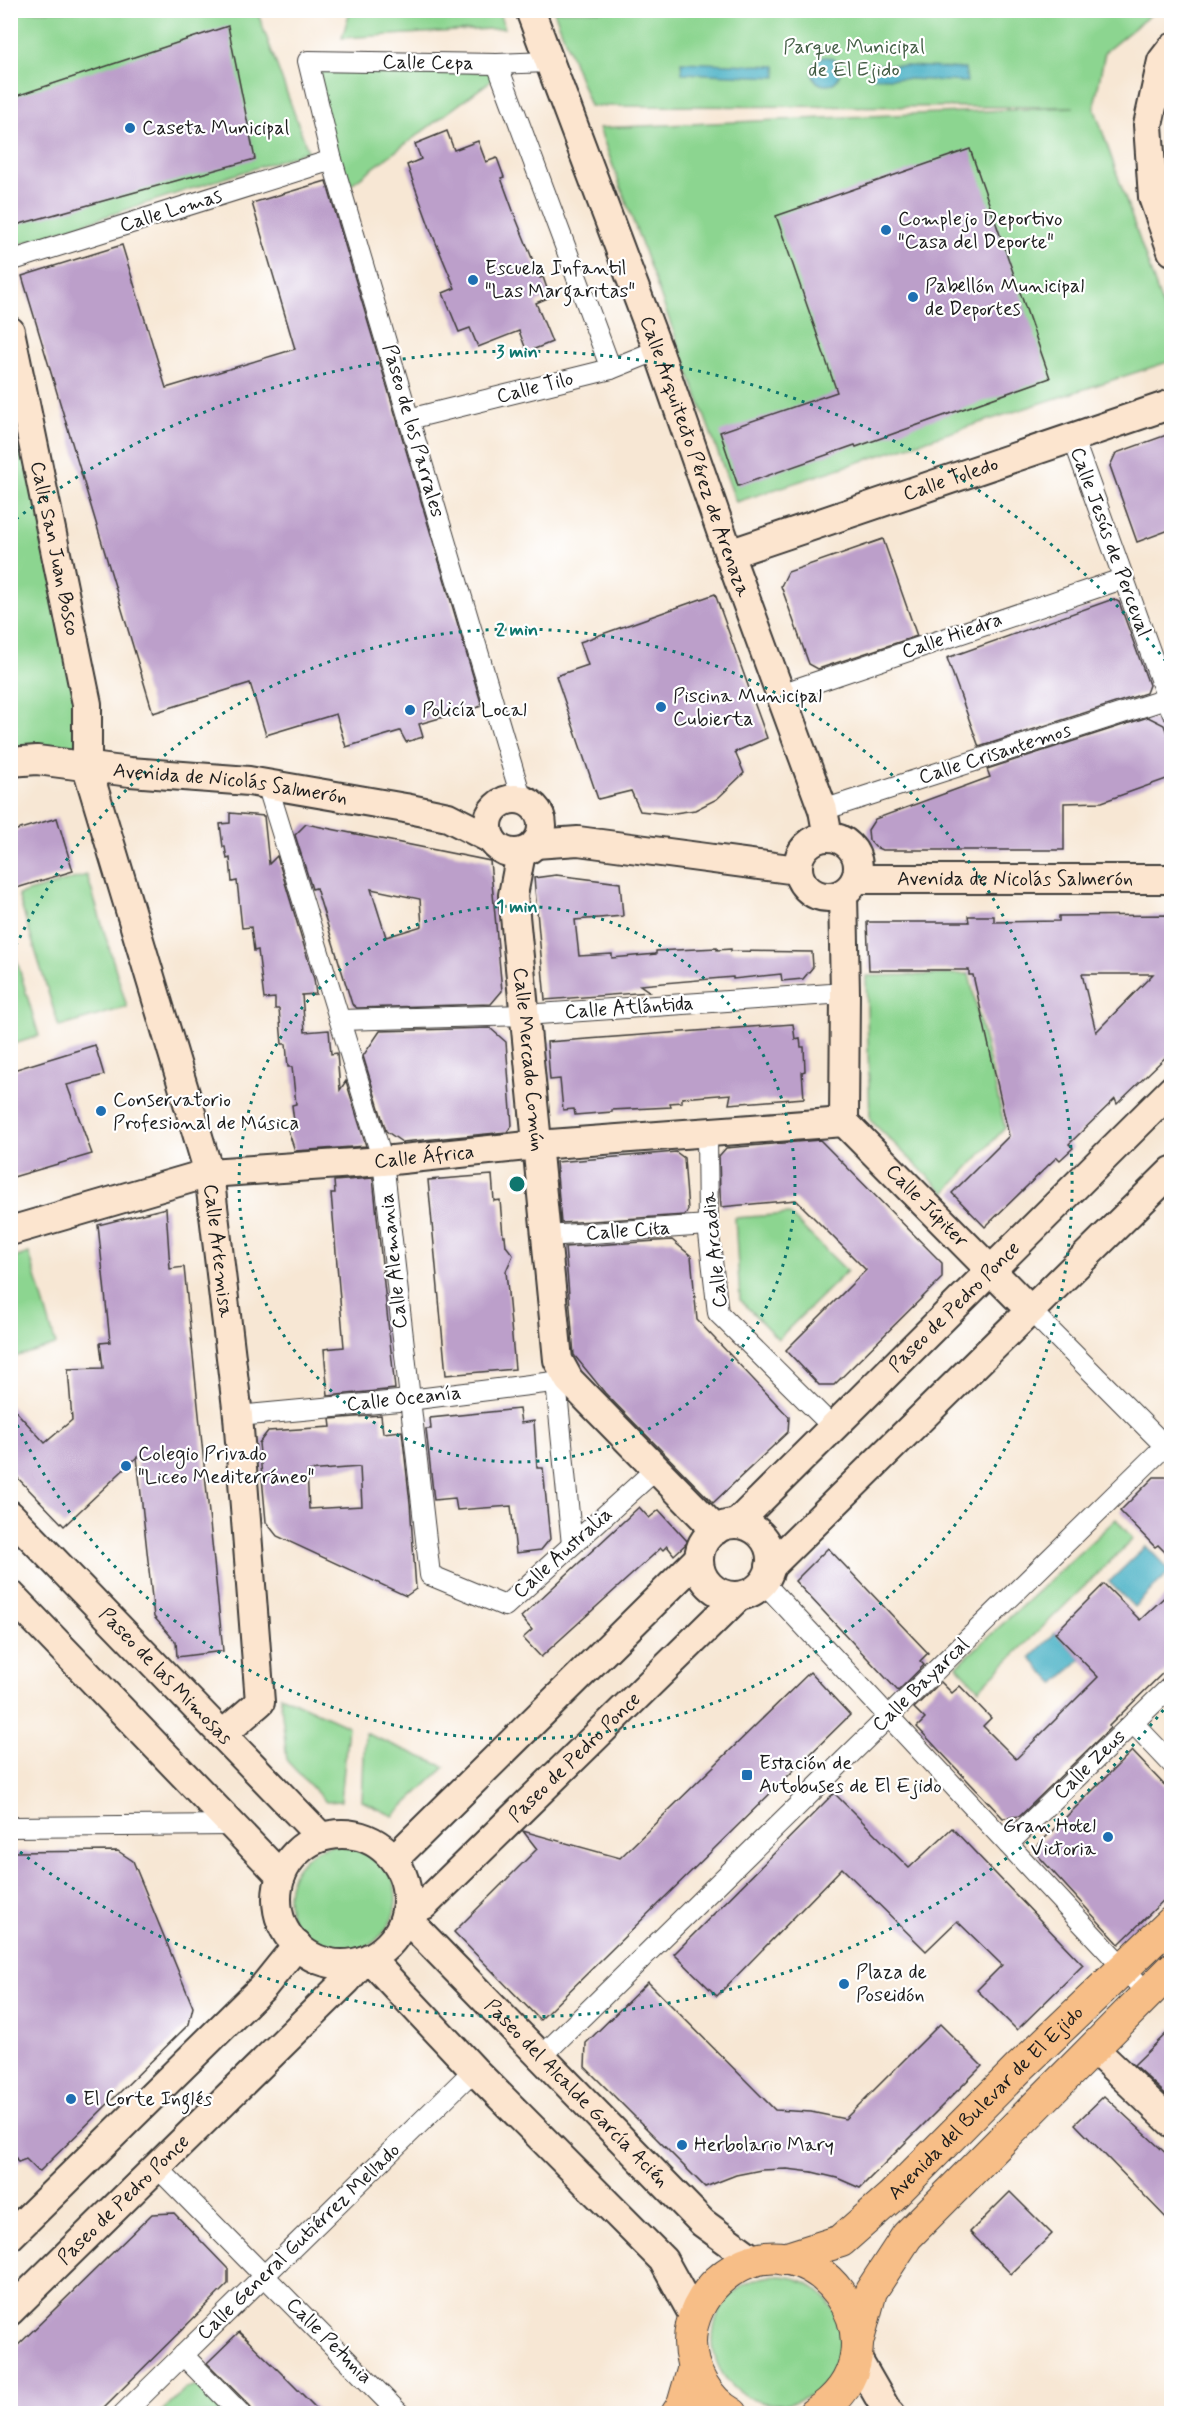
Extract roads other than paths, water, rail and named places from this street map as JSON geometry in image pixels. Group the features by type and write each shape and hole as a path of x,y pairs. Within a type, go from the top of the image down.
{"main road":[{"name":"Avenida del Bulevar de El Ejido","path":"694,2316 708,2291 728,2272 841,2241 892,2196 1021,2066 1172,1922"},
{"name":"Avenida del Bulevar de El Ejido","path":"814,2414 829,2405 846,2383 857,2350 871,2291 907,2236 1172,1969"},
{"path":"770,2260 808,2265 828,2278 844,2297 854,2319 857,2350"},
{"path":"694,2316 690,2342 694,2367 705,2390 723,2409 732,2414"},
{"path":"676,2414 683,2405 694,2367"}],"street":[{"name":"Calle Arquitecto Pérez de Arenaza","path":"530,10 658,350 825,823"},
{"path":"1172,48 1162,62 1148,125 1160,139 1153,197 1172,251"},
{"name":"Calle Cepa","path":"308,61 497,64 549,62"},
{"name":"Paseo de los Parrales","path":"308,61 332,160 409,419 523,824"},
{"path":"497,64 611,369"},
{"name":"Calle Lomas","path":"10,261 332,160"},
{"name":"Calle San Juan Bosco","path":"10,332 87,704 87,767"},
{"name":"Calle Tilo","path":"409,419 611,369 658,350"},
{"name":"Calle Toledo","path":"729,554 1172,404"},
{"name":"Calle Jesús de Perceval","path":"1073,438 1169,706"},
{"name":"Calle Hiedra","path":"781,694 1122,579"},
{"name":"Calle Crisantemos","path":"825,823 1169,706"},
{"name":"Avenida de Nicolás Salmerón","path":"10,762 37,760 267,784 448,817 523,824 578,841 797,870"},
{"name":"Calle Artemisa","path":"87,767 209,1173 238,1416 260,1702 222,1735"},
{"name":"Calle Alemania","path":"267,784 383,1161 430,1575"},
{"name":"Avenida de Nicolás Salmerón","path":"448,817 490,839 503,851 523,824"},
{"path":"844,1122 845,993 850,887 859,869 854,850 838,838 825,823 802,851 797,870 800,880 814,895 834,897 850,887"},
{"name":"Calle Mercado Común","path":"523,824 513,895 558,1360 562,1381 572,1545"},
{"name":"Avenida de Nicolás Salmerón","path":"850,887 1172,879"},
{"name":"Calle Atlántida","path":"340,1020 524,1015 845,993"},
{"name":"Paseo de Pedro Ponce","path":"726,1527 833,1427 1172,1090"},
{"name":"Calle África","path":"10,1231 209,1173 383,1161 537,1145 844,1122"},
{"name":"Calle Júpiter","path":"844,1122 1030,1310 1169,1446"},
{"name":"Calle Arcadia","path":"707,1134 708,1226 718,1313 833,1427"},
{"name":"Paseo de Pedro Ponce","path":"405,1914 424,1905 757,1582 1172,1171"},
{"name":"Calle Cita","path":"547,1236 708,1226"},
{"name":"Calle Mercado Común","path":"562,1381 655,1470 726,1527"},
{"name":"Calle Oceanía","path":"238,1416 409,1400 562,1381"},
{"name":"Calle Bayarcal","path":"541,2057 888,1716 1169,1446"},
{"name":"Calle Australia","path":"430,1575 505,1606 655,1470"},
{"name":"Paseo de las Mimosas","path":"10,1515 321,1837"},
{"path":"394,1859 699,1558 707,1537 726,1527 748,1527 758,1533 766,1543 770,1555 757,1582 729,1596 710,1586 704,1578 699,1558"},
{"path":"757,1582 888,1716 1148,1993"},
{"path":"10,1594 281,1876"},
{"name":"Calle Zeus","path":"1008,1844 1172,1685"},
{"path":"1133,1723 1172,1764"},
{"path":"10,1827 233,1826"},
{"path":"346,1833 364,1837 381,1846 394,1859 404,1877 408,1897 405,1914 396,1936 381,1951 366,1959 345,1964 328,1962 311,1956 285,1931 278,1913 277,1894 281,1876 290,1859 304,1846 321,1837 346,1833"},
{"name":"Paseo del Alcalde García Acién","path":"405,1914 703,2223 770,2260"},
{"path":"10,2235 264,1986 297,1945"},
{"path":"366,1959 665,2262 694,2316"},
{"name":"Paseo de Pedro Ponce","path":"10,2311 366,1959"},
{"path":"1093,2048 1172,2123"},
{"name":"Calle General Gutiérrez Mellado","path":"123,2414 474,2070"},
{"name":"Calle Petunia","path":"157,2167 400,2414"},
{"path":"857,2350 886,2409 891,2414"},
{"path":"183,2355 241,2414"}],"water":[{"path":"826,57 836,61 840,71 836,81 826,85 816,81 812,71 816,61"},
{"path":"681,62 776,66 777,77 682,73"},
{"path":"871,64 965,69 967,82 871,77"},
{"path":"1146,1546 1170,1571 1134,1607 1109,1582"},
{"path":"1055,1633 1081,1659 1055,1684 1030,1658"}],"place":[{"name":"Caseta Municipal","path":"130,128"},
{"name":"Complejo Deportivo \"Casa del Deporte\"","path":"886,230"},
{"name":"Escuela Infantil \"Las Margaritas\"","path":"473,280"},
{"name":"Pabellón Municipal de Deportes","path":"913,297"},
{"name":"Piscina Municipal Cubierta","path":"661,707"},
{"name":"Policía Local","path":"410,710"},
{"name":"Conservatorio Profesional de Música","path":"101,1111"},
{"name":"Colegio Privado \"Liceo Mediterráneo\"","path":"126,1466"},
{"name":"Estación de Autobuses de El Ejido","path":"747,1775"},
{"name":"Gran Hotel Victoria","path":"1108,1837"},
{"name":"Plaza de Poseidón","path":"844,1984"},
{"name":"El Corte Inglés","path":"71,2099"},
{"name":"Herbolario Mary","path":"682,2145"}],"park label":[{"name":"Parque Municipal de El Ejido","path":"854,58"}]}
